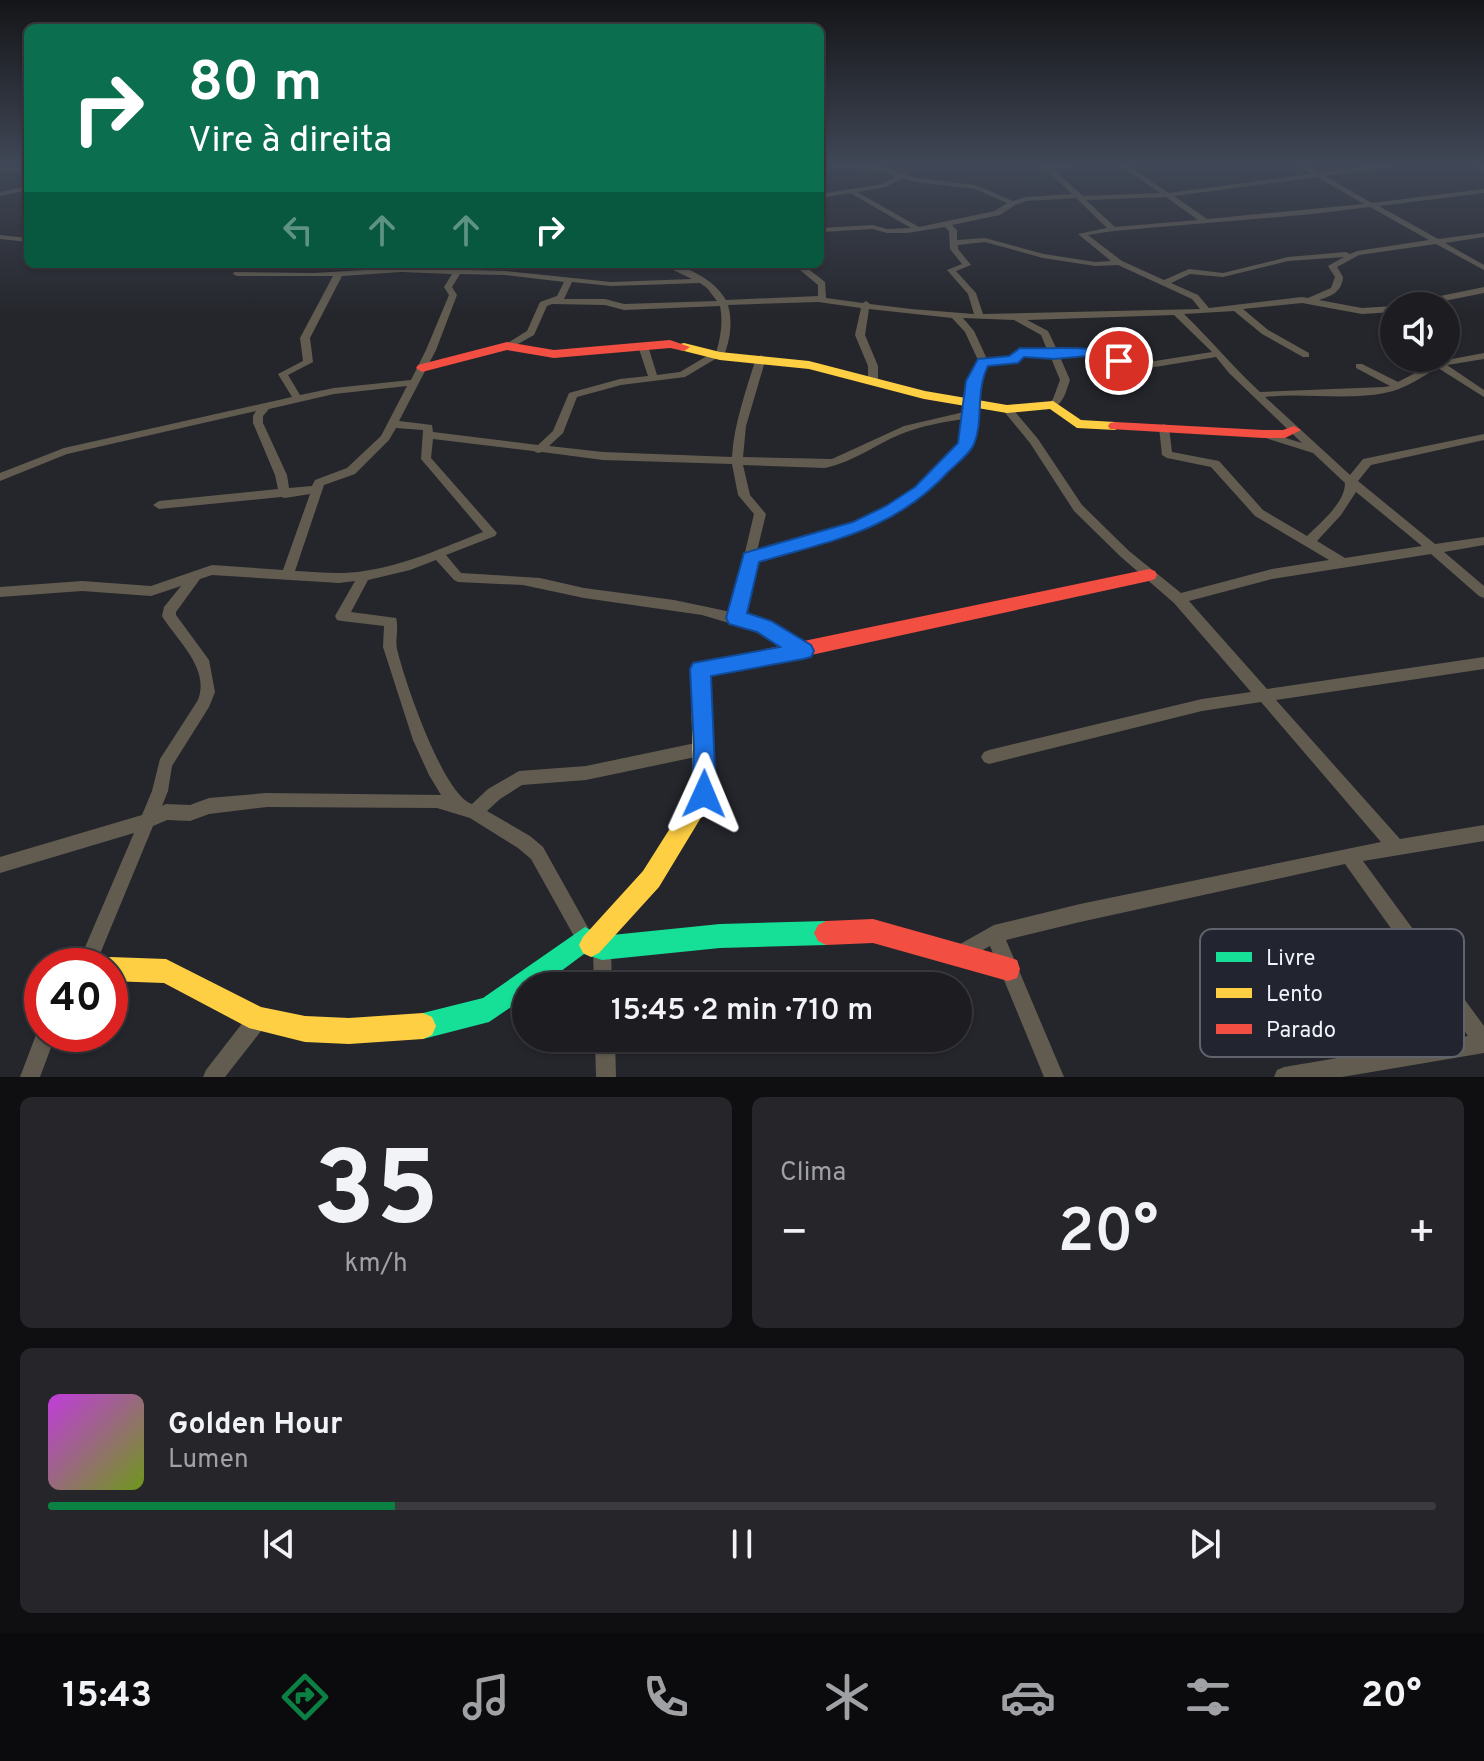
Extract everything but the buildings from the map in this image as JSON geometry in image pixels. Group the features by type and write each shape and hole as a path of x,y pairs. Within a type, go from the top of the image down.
{"street":[{"path":"893,215 918,229"},
{"path":"824,230 918,229 987,215"},
{"path":"1099,215 1113,229"},
{"path":"1197,215 1204,220"},
{"path":"1207,311 1195,297 1119,263 1082,234 1278,215"},
{"path":"1391,215 1484,268"},
{"path":"947,224 953,230 954,249 967,265 951,270 972,293 979,317"},
{"path":"1165,283 1189,271 1223,275 1288,259 1357,253 1484,235"},
{"path":"0,237 24,240"},
{"path":"954,243 985,240 1043,256 1095,264 1119,263"},
{"path":"1332,266 1357,253"},
{"path":"549,301 605,302 624,307 822,299 911,312 979,317 1177,313 1308,301 1330,294 1339,283 1332,266 1318,256"},
{"path":"237,274 338,275 401,270 457,272 470,268 569,279 573,283 624,285 700,281"},
{"path":"538,450 558,433 573,395 620,382 682,375 718,356 728,327 724,302 711,284 673,268"},
{"path":"802,268 822,284 822,299"},
{"path":"288,574 322,479 346,473 364,461 379,446 392,424 419,375 453,295 448,287 457,272"},
{"path":"298,400 283,374 308,362 305,338 338,275"},
{"path":"0,477 64,451 419,375 509,346 528,336 543,304 560,298 569,279"},
{"path":"1460,295 1484,290"},
{"path":"1330,294 1349,309"},
{"path":"1308,301 1349,309 1380,309"},
{"path":"866,304 860,335 873,366 873,380"},
{"path":"1237,309 1265,332 1306,355"},
{"path":"1177,313 1219,354 1225,364 1318,452 1484,593"},
{"path":"955,315 973,337 983,362"},
{"path":"509,346 554,354 670,344 718,356 761,358 873,380 970,408 1053,405 1065,380 1043,331 1015,317"},
{"path":"643,346 653,378"},
{"path":"983,362 1013,360 1020,352 1054,355 1087,352 1119,361 1155,364 1219,354"},
{"path":"1460,360 1484,356"},
{"path":"736,618 760,514 746,499 734,460 744,412 761,358"},
{"path":"750,558 859,526 892,511 921,491 964,448 975,375 983,362"},
{"path":"1359,366 1398,386"},
{"path":"1260,395 1295,390 1365,392 1398,386 1416,379 1423,372"},
{"path":"1451,372 1484,394"},
{"path":"1053,405 1077,424 1263,434 1285,434 1294,430"},
{"path":"264,408 258,416 258,423 281,475 285,494"},
{"path":"427,440 706,462 833,463 913,427 970,408"},
{"path":"1007,409 1034,441 1078,508 1179,599 1396,847"},
{"path":"0,592 82,586 151,591 212,570 339,578 364,576 410,565 492,532 426,459 426,426 392,424"},
{"path":"1164,427 1167,455 1215,464 1259,513 1340,561"},
{"path":"1263,434 1318,452"},
{"path":"1309,542 1337,512 1351,491 1351,482 1371,460 1484,437"},
{"path":"159,505 317,489"},
{"path":"1179,599 1272,574 1340,561 1484,541"},
{"path":"438,554 458,577 529,581 736,618 763,626 803,651"},
{"path":"166,812 159,806 165,764 208,692 204,664 169,616 169,611 197,574"},
{"path":"128,970 166,971 258,1019 305,1029 349,1031 422,1026 489,1009 593,944 651,879 700,804 704,794 705,748 700,669 803,651 1149,575"},
{"path":"364,576 342,616 391,622 390,647 420,740 434,770 466,810"},
{"path":"989,757 1262,693 1484,663"},
{"path":"466,810 519,778 586,773 705,748"},
{"path":"94,948 160,791"},
{"path":"0,865 147,821 166,812 190,813 209,806 267,800 417,799 466,810 524,842 537,853 593,944 600,972"},
{"path":"956,956 994,934 1349,855 1484,833"},
{"path":"1349,855 1402,929"},
{"path":"593,944 873,931 1008,969"},
{"path":"994,934 1054,1077"},
{"path":"1464,1015 1484,1043 1464,1046"},
{"path":"213,1077 258,1019"},
{"path":"30,1077 39,1052"},
{"path":"605,1052 606,1077"},
{"path":"1284,1077 1402,1057"}],"traffic: fast":[{"path":"423,1026 489,1009 585,939 591,945 602,948 720,936 826,933"}],"traffic: slow":[{"path":"684,347 720,356 809,365 924,395 1007,409 1053,405 1077,424 1115,426"},
{"path":"591,945 651,879 704,794 700,669 742,662"},
{"path":"128,970 166,971 258,1019 305,1029 349,1031 423,1026"}],"traffic: jam":[{"path":"422,368 507,346 554,354 670,344 684,347"},
{"path":"1115,426 1263,434 1285,434 1294,430"},
{"path":"742,662 1149,575"},
{"path":"826,933 873,931 1008,969"}],"route":[{"path":"704,794 705,748 700,669 803,651 763,626 736,618 750,558 859,526 892,511 921,491 966,444 973,381 983,362 1013,360 1020,352 1054,355 1092,352 1119,361"}]}
